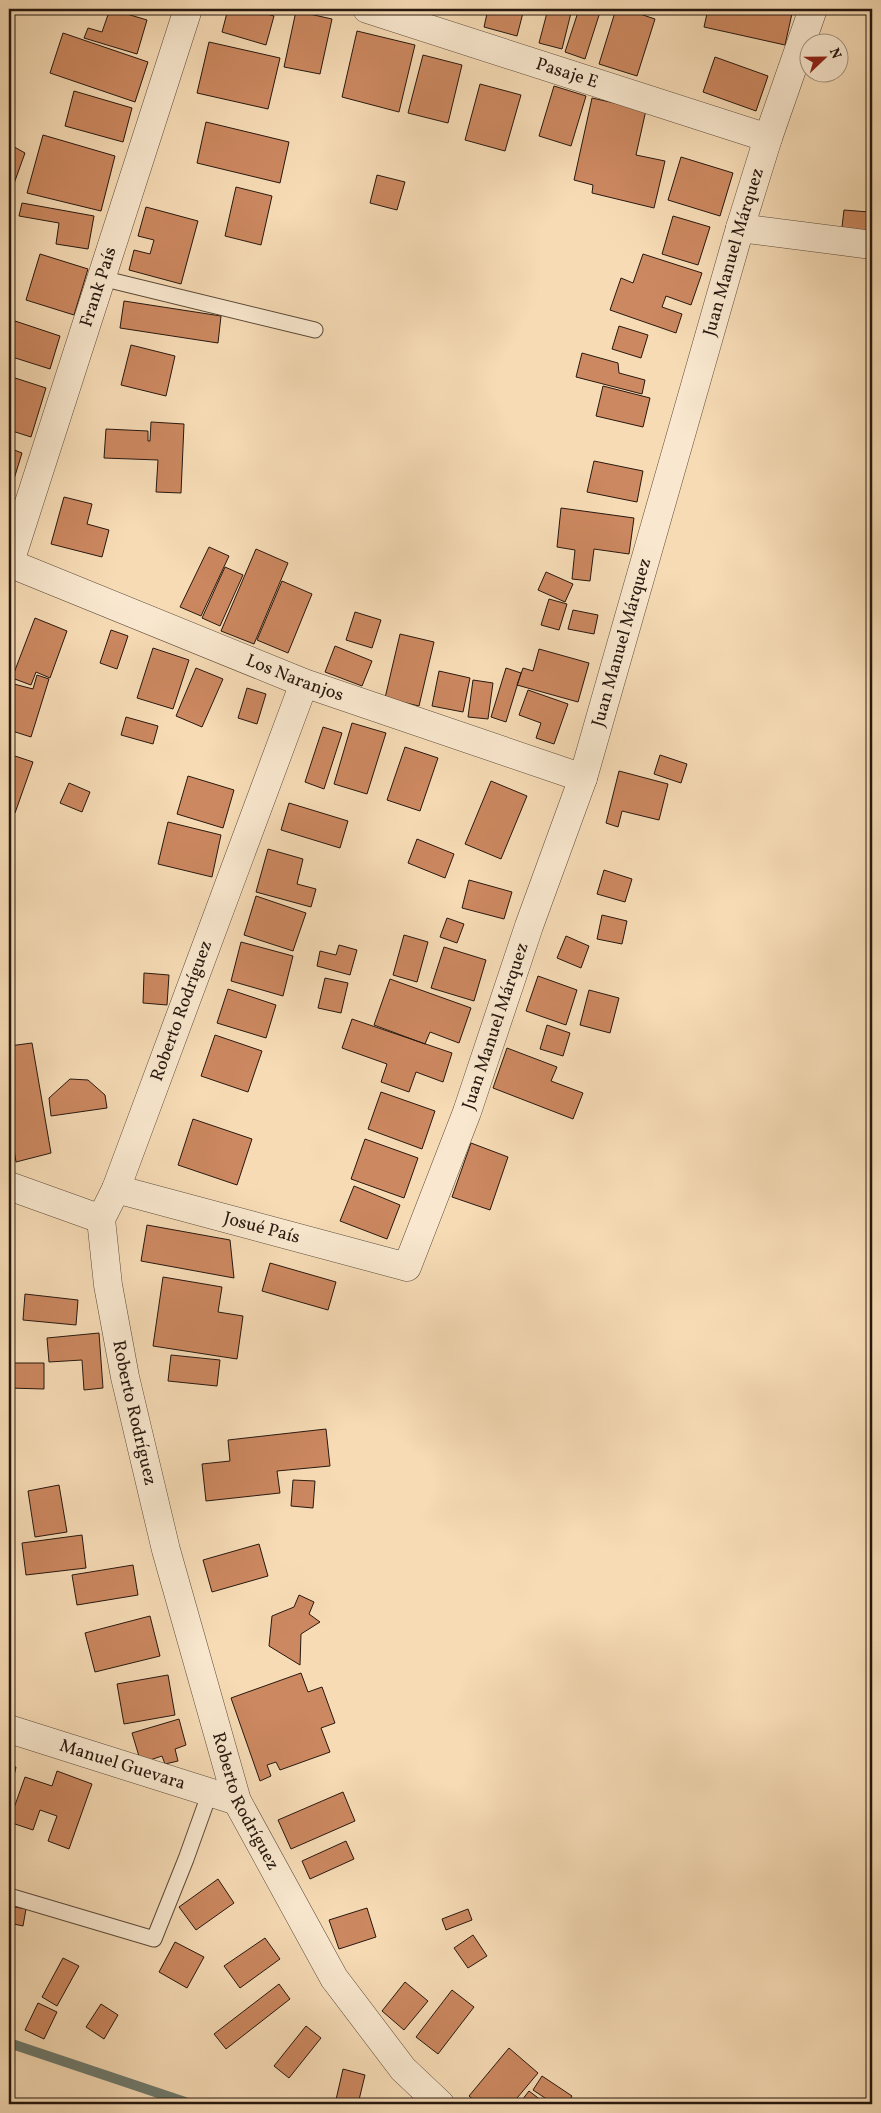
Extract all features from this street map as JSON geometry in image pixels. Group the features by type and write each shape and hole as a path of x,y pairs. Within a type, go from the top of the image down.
{"street":[{"name":"Frank País","path":"9,564 188,9"},
{"name":"Pasaje E","path":"367,9 768,138"},
{"name":"Juan Manuel Márquez","path":"408,1268 467,1112 529,926 583,778 740,228 768,138 813,9"},
{"path":"740,228 872,245"},
{"name":"Los Naranjos","path":"9,564 304,684 583,778"},
{"name":"Roberto Rodríguez","path":"304,684 116,1188 101,1219 108,1285 125,1377 166,1550 237,1801 334,1978 403,2069 440,2104"},
{"path":"9,1186 101,1219"},
{"name":"Josué País","path":"116,1188 408,1268"},
{"name":"Manuel Guevara","path":"9,1730 237,1801"}],"lane":[{"path":"101,278 315,330"},
{"path":"9,1896 154,1939 186,1860 210,1792"}],"building":[{"path":"9,9 30,9 29,14"},
{"path":"110,9 147,20 137,54 84,38 88,28 102,32"},
{"path":"228,9 249,9 274,16 266,45 222,32"},
{"path":"488,9 524,9 517,36 484,27"},
{"path":"548,9 572,9 562,49 539,43"},
{"path":"579,9 601,9 585,59 565,52"},
{"path":"616,9 625,9 655,19 637,76 599,64"},
{"path":"708,9 793,9 785,45 704,27"},
{"path":"296,11 332,19 320,74 284,67"},
{"path":"357,31 415,45 399,112 342,97"},
{"path":"63,33 148,62 135,102 50,73"},
{"path":"209,42 280,58 268,109 197,93"},
{"path":"423,55 462,65 448,123 408,113"},
{"path":"715,57 768,76 756,111 703,92"},
{"path":"480,84 521,95 505,151 465,140"},
{"path":"554,86 586,96 571,146 539,136"},
{"path":"74,91 132,108 123,142 65,126"},
{"path":"592,98 646,110 636,155 665,161 654,208 592,193 593,185 574,180"},
{"path":"206,122 289,142 280,183 197,163"},
{"path":"43,135 115,156 101,211 27,193"},
{"path":"9,144 25,153 12,189 9,188"},
{"path":"681,157 733,173 720,216 668,200"},
{"path":"377,175 405,182 397,210 370,203"},
{"path":"236,187 272,196 261,245 225,236"},
{"path":"870,201 872,202 872,238 841,235 844,210 869,212"},
{"path":"22,203 94,216 88,249 56,244 59,223 19,216"},
{"path":"146,207 198,221 181,284 129,270 134,250 150,254 154,240 138,236"},
{"path":"673,216 710,227 698,265 662,254"},
{"path":"40,254 88,269 74,315 26,300"},
{"path":"643,254 702,273 691,305 666,296 662,307 682,314 676,333 610,310 621,278 633,283"},
{"path":"124,301 221,316 218,343 120,328"},
{"path":"15,321 60,336 50,369 9,356 9,342"},
{"path":"619,326 648,335 641,358 612,349"},
{"path":"131,345 175,356 166,396 121,385"},
{"path":"582,353 618,363 619,373 645,380 642,394 576,377"},
{"path":"9,376 46,388 31,437 9,430"},
{"path":"603,386 650,398 643,427 596,416"},
{"path":"151,422 184,424 181,493 156,492 158,460 104,458 106,429 148,431 148,441 150,441"},
{"path":"9,448 22,453 10,492 9,491"},
{"path":"594,461 643,471 637,502 587,492"},
{"path":"64,497 92,504 87,524 109,530 102,557 51,544"},
{"path":"561,508 634,518 629,554 594,549 590,581 572,579 575,550 557,547"},
{"path":"209,547 229,556 201,616 180,607"},
{"path":"256,549 288,563 254,644 221,631"},
{"path":"225,567 243,575 220,626 202,618"},
{"path":"546,572 573,584 565,602 538,590"},
{"path":"282,581 312,594 288,653 257,640"},
{"path":"549,599 567,604 559,630 541,625"},
{"path":"573,610 598,615 594,634 568,629"},
{"path":"355,612 381,620 372,648 346,640"},
{"path":"35,618 67,631 50,678 36,672 31,685 12,678"},
{"path":"111,630 128,636 117,669 100,663"},
{"path":"400,634 434,642 419,706 385,698"},
{"path":"335,646 372,661 362,686 325,672"},
{"path":"153,648 189,660 173,709 137,698"},
{"path":"539,649 589,663 578,702 517,685 523,668 533,671"},
{"path":"196,668 223,679 202,727 176,716"},
{"path":"506,668 521,673 506,722 491,717"},
{"path":"439,671 470,678 463,712 432,706"},
{"path":"37,675 49,679 31,737 9,730 9,688 10,683 33,689"},
{"path":"473,680 493,683 488,719 468,717"},
{"path":"247,688 266,694 257,724 238,718"},
{"path":"528,690 568,704 554,744 536,738 541,723 519,715"},
{"path":"126,717 158,726 153,744 121,735"},
{"path":"352,723 386,733 367,794 334,784"},
{"path":"323,727 342,733 324,789 305,782"},
{"path":"405,747 438,758 420,811 387,800"},
{"path":"9,754 33,762 15,813 9,811"},
{"path":"660,755 687,764 681,783 654,774"},
{"path":"619,771 668,784 659,820 622,811 618,827 606,823"},
{"path":"188,776 234,790 223,828 177,814"},
{"path":"491,781 527,796 501,859 465,844"},
{"path":"69,783 90,792 82,812 60,803"},
{"path":"289,803 348,821 340,848 281,830"},
{"path":"168,822 221,835 212,877 158,864"},
{"path":"417,839 454,854 445,878 408,863"},
{"path":"268,849 303,859 297,884 316,889 311,907 256,892"},
{"path":"604,870 632,879 625,902 597,894"},
{"path":"469,880 512,892 504,919 462,908"},
{"path":"256,896 306,913 293,951 244,935"},
{"path":"602,915 627,921 622,944 597,939"},
{"path":"447,918 464,924 457,943 440,937"},
{"path":"404,935 428,942 417,982 393,975"},
{"path":"566,936 589,946 581,968 557,958"},
{"path":"241,942 293,956 283,996 231,981"},
{"path":"339,945 357,950 350,975 317,966 320,951 336,955"},
{"path":"444,947 486,960 474,1001 431,988"},
{"path":"144,973 169,975 167,1005 143,1003"},
{"path":"538,976 577,990 566,1025 526,1011"},
{"path":"325,978 348,983 341,1013 318,1008"},
{"path":"390,979 471,1008 459,1043 430,1032 425,1044 374,1025"},
{"path":"228,989 276,1005 266,1038 217,1023"},
{"path":"589,990 619,998 610,1033 580,1025"},
{"path":"352,1019 452,1053 443,1082 416,1072 409,1092 381,1082 387,1064 342,1048"},
{"path":"547,1025 570,1033 563,1056 540,1049"},
{"path":"215,1035 262,1051 248,1092 201,1076"},
{"path":"32,1043 51,1153 16,1162 9,1117 9,1046"},
{"path":"507,1048 557,1067 551,1081 583,1093 573,1119 493,1088"},
{"path":"70,1079 88,1080 105,1095 107,1108 51,1116 49,1098"},
{"path":"381,1092 435,1111 422,1149 368,1129"},
{"path":"193,1119 252,1139 237,1185 178,1165"},
{"path":"365,1139 418,1158 404,1198 351,1179"},
{"path":"471,1143 508,1157 490,1210 452,1197"},
{"path":"354,1186 400,1205 387,1239 340,1221"},
{"path":"147,1225 230,1240 234,1278 141,1261"},
{"path":"270,1263 336,1282 328,1310 262,1291"},
{"path":"163,1277 222,1287 218,1312 243,1316 237,1359 153,1346"},
{"path":"25,1294 78,1300 76,1325 23,1320"},
{"path":"99,1333 103,1388 84,1390 82,1360 49,1362 47,1338"},
{"path":"171,1355 220,1360 217,1386 168,1381"},
{"path":"9,1363 44,1363 44,1389 9,1388"},
{"path":"326,1429 330,1466 277,1471 280,1493 206,1501 202,1464 230,1461 228,1440"},
{"path":"293,1480 315,1481 313,1508 291,1506"},
{"path":"59,1485 67,1532 35,1537 28,1491"},
{"path":"82,1535 86,1568 26,1575 22,1543"},
{"path":"259,1544 268,1576 212,1592 203,1560"},
{"path":"133,1565 138,1595 77,1605 72,1575"},
{"path":"299,1595 314,1602 309,1614 320,1622 301,1634 300,1665 269,1646 272,1616 294,1607"},
{"path":"150,1616 160,1656 95,1672 85,1633"},
{"path":"301,1673 308,1692 322,1687 335,1723 321,1728 330,1752 280,1770 276,1762 267,1765 271,1776 260,1781 231,1698"},
{"path":"168,1675 175,1715 124,1724 117,1684"},
{"path":"179,1719 186,1745 175,1749 178,1761 165,1764 162,1756 141,1763 132,1733"},
{"path":"9,1765 16,1767 9,1798"},
{"path":"57,1771 92,1784 69,1849 48,1841 57,1816 40,1810 33,1830 9,1822 25,1777 52,1786"},
{"path":"343,1792 355,1821 291,1849 278,1820"},
{"path":"346,1841 354,1859 310,1879 302,1861"},
{"path":"218,1879 234,1903 196,1930 179,1907"},
{"path":"9,1906 26,1909 23,1926 9,1923"},
{"path":"367,1908 376,1937 339,1949 329,1920"},
{"path":"468,1909 472,1920 446,1930 442,1919"},
{"path":"473,1935 487,1956 468,1968 454,1948"},
{"path":"265,1938 280,1959 240,1988 224,1966"},
{"path":"175,1942 204,1957 187,1988 159,1972"},
{"path":"63,1958 79,1966 57,2006 42,1997"},
{"path":"405,1982 428,2001 404,2030 382,2011"},
{"path":"279,1984 290,1999 226,2049 214,2034"},
{"path":"452,1990 474,2007 438,2054 416,2037"},
{"path":"38,2003 57,2012 44,2039 25,2030"},
{"path":"101,2004 118,2015 104,2039 86,2027"},
{"path":"306,2026 321,2038 289,2078 274,2066"},
{"path":"509,2048 538,2073 512,2104 478,2104 469,2096"},
{"path":"343,2069 365,2075 358,2104 335,2104"},
{"path":"542,2076 572,2096 567,2104 554,2104 533,2090"},
{"path":"529,2091 546,2104 519,2104"}],"waterway":[{"path":"9,2043 191,2104"}]}
